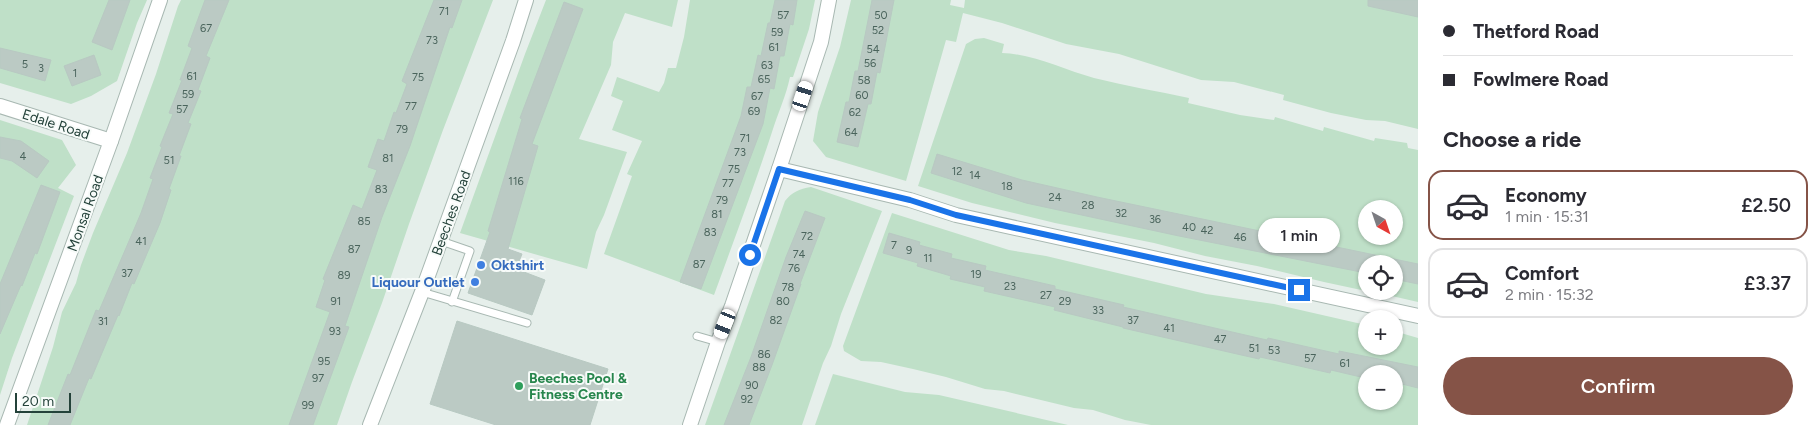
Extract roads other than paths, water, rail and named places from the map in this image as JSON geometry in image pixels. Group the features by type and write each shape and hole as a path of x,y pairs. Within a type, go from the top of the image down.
{"street":[{"name":"Monsal Road","path":"7,425 111,141 160,0"},
{"name":"Beeches Road","path":"370,425 441,241 526,0"},
{"path":"690,425 821,42 829,0"},
{"name":"Edale Road","path":"0,106 111,141"},
{"path":"779,169 910,200 956,215 1418,316"}],"lane":[{"path":"441,241 470,250 452,302"},
{"path":"422,292 527,324"},
{"path":"697,336 718,342"}],"place":[{"name":"Oktshirt","path":"481,265"},
{"name":"Liquour Outlet","path":"475,282"},
{"name":"Beeches Pool & Fitness Centre","path":"519,386"}]}
